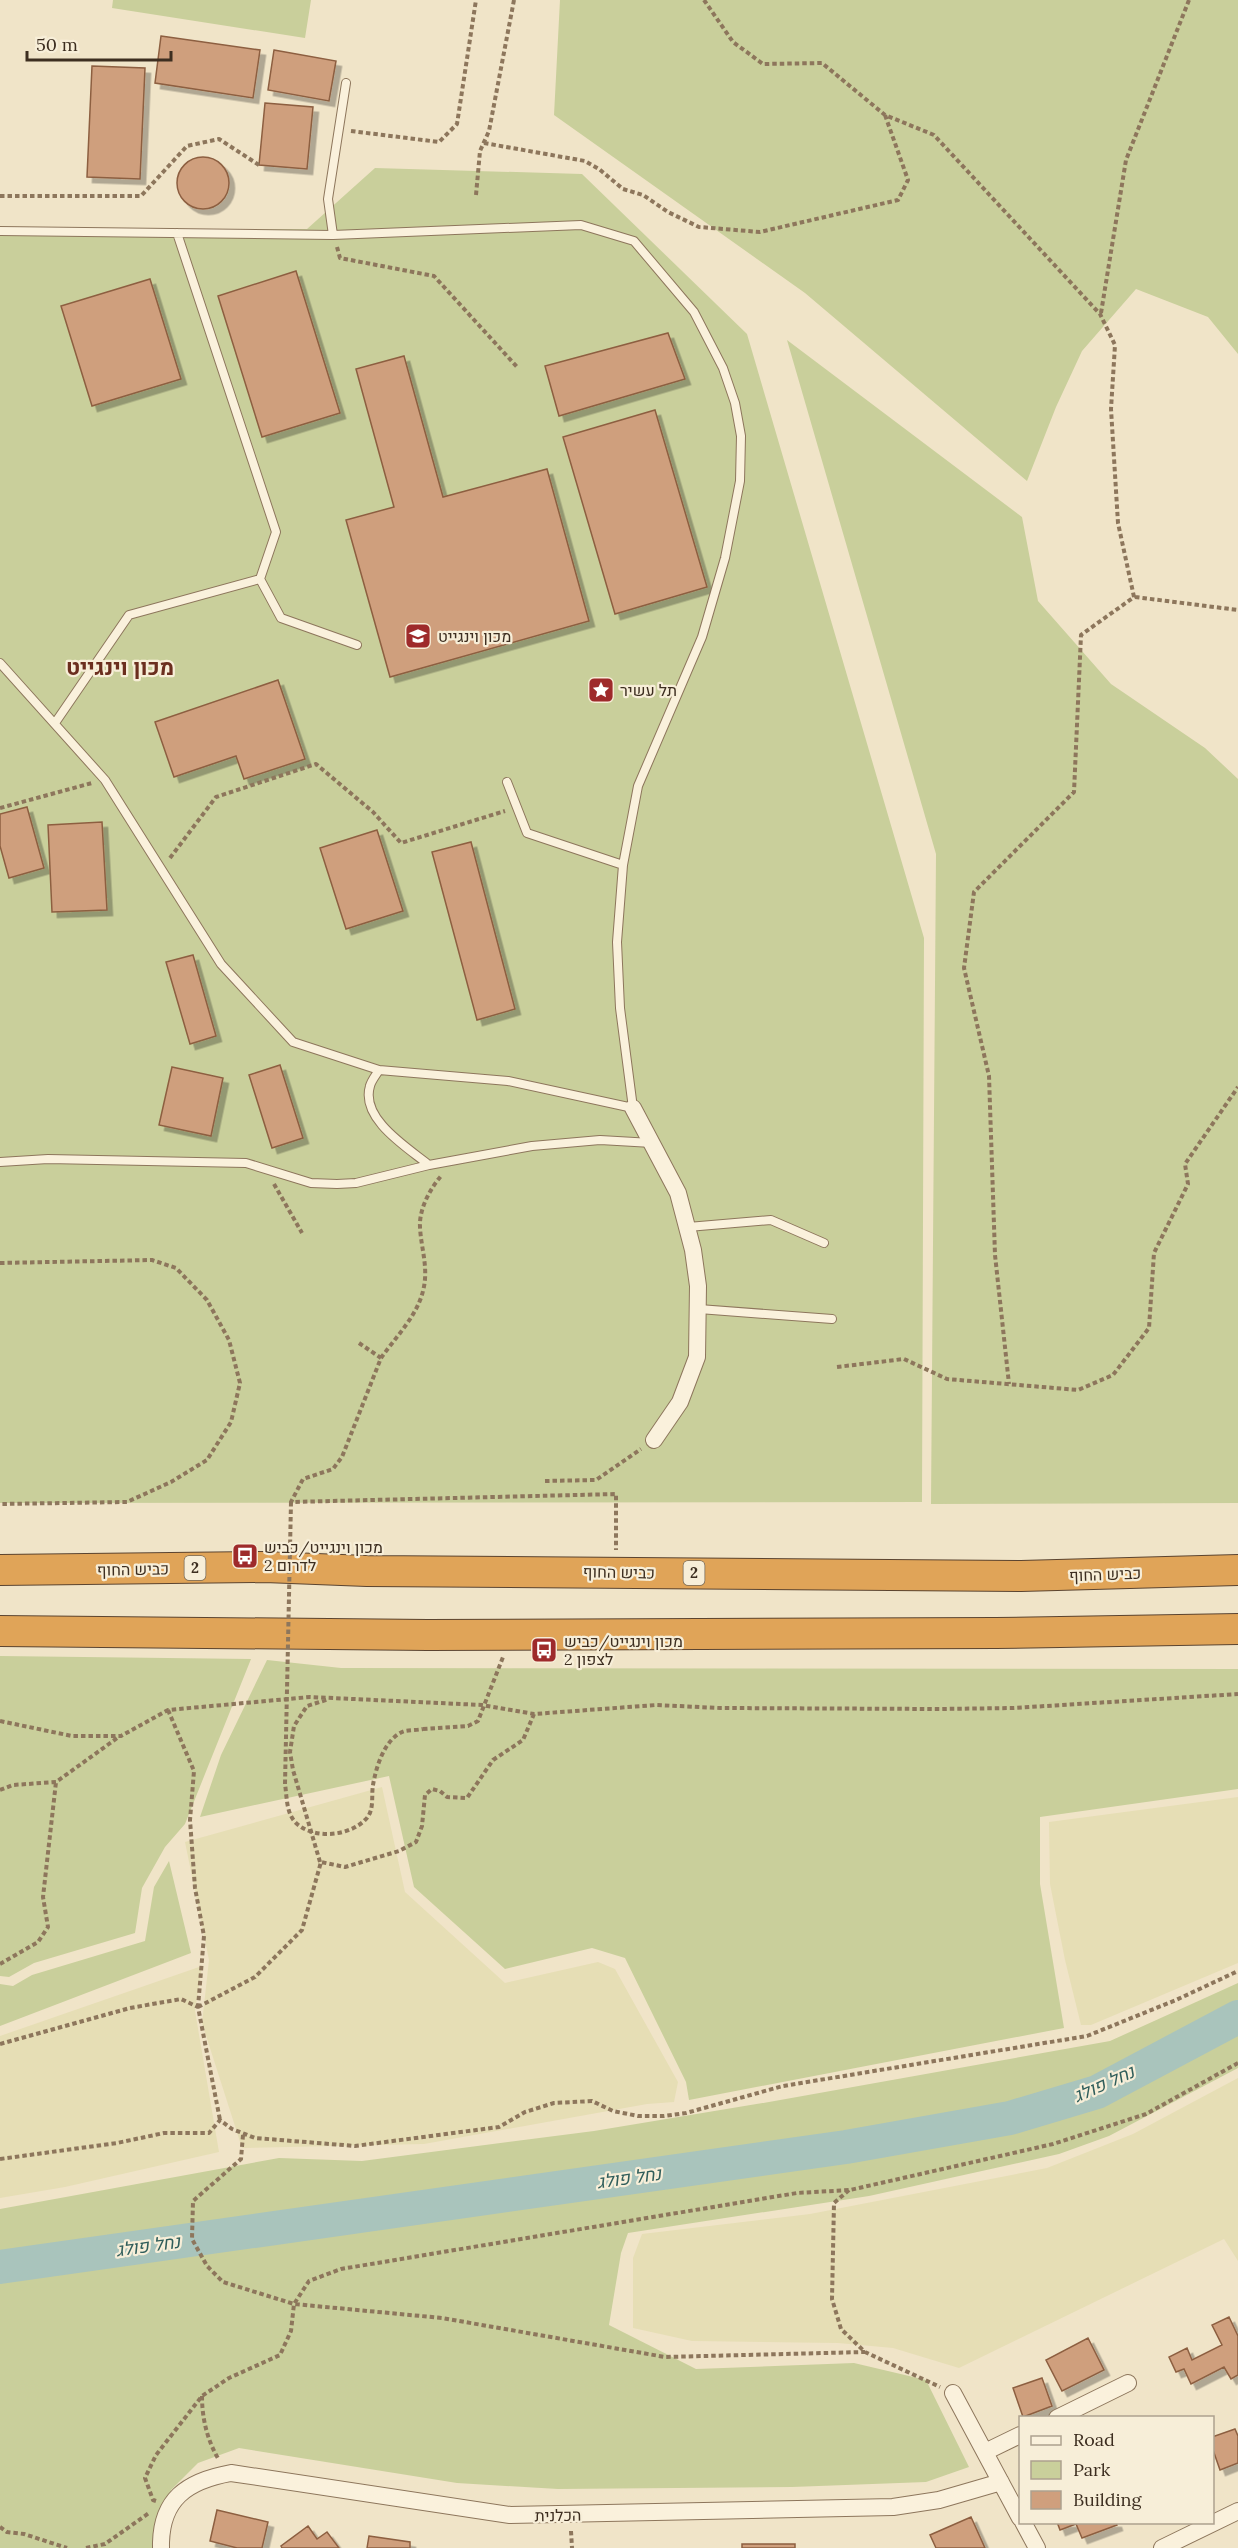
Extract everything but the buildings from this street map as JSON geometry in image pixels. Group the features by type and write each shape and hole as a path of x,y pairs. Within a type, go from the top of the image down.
{"highway":[{"name":"כביש החוף","path":"0,1570 265,1567 367,1571 1021,1576 1238,1570"},
{"path":"0,1631 513,1635 996,1633 1238,1629"}],"street":[{"path":"633,1108 678,1193 696,1268 699,1309 697,1357 680,1402 654,1440"},
{"path":"1061,2416 1128,2383"},
{"path":"953,2393 1019,2516"},
{"path":"985,2452 1019,2435"},
{"name":"הכלנית","path":"169,2505 178,2495 196,2484 231,2473 269,2477 475,2512 521,2515 893,2507 939,2500 1001,2482"},
{"path":"161,2548 169,2505"},
{"path":"1214,2523 1238,2511"},
{"path":"1024,2524 1036,2548"},
{"path":"1162,2548 1211,2524"}],"lane":[{"path":"333,235 328,199 346,83"},
{"path":"0,231 333,235 581,225 634,241 694,312 723,368 735,403 741,436 741,481 725,558 702,637 638,786 623,865 617,942 620,1008 633,1108 508,1081 379,1070 293,1042 221,964 105,780 0,663"},
{"path":"177,233 276,532 260,579 281,618 357,645"},
{"path":"55,723 129,615 260,579"},
{"path":"507,782 527,833 623,865"},
{"path":"379,1070 369,1087 371,1109 379,1123 429,1166"},
{"path":"0,1162 48,1160 246,1162 311,1183 337,1184 356,1183 532,1146 600,1140 653,1143"},
{"path":"687,1227 771,1220 824,1243"},
{"path":"699,1309 832,1319"}],"path":[{"path":"339,129 439,142 458,124 476,0"},
{"path":"476,195 477,167 489,131 514,0"},
{"path":"704,0 734,42 763,64 822,63 885,116 934,135 1100,314 1115,345 1111,409 1118,522 1134,597"},
{"path":"1100,314 1126,160 1189,0"},
{"path":"484,143 585,161 599,168 623,189 643,195 668,212 699,227 760,232 898,200 908,180 885,116"},
{"path":"0,196 141,196 187,146 219,139 259,165"},
{"path":"333,235 340,258 434,276 518,368"},
{"path":"1009,1384 995,1255 989,1076 964,968 974,892 1074,792 1081,635 1134,597 1238,610"},
{"path":"162,869 216,797 316,764 373,812 401,843 517,807"},
{"path":"0,808 105,780"},
{"path":"837,1367 904,1359 947,1379 1078,1390 1113,1375 1149,1328 1154,1253 1188,1184 1185,1164 1238,1087"},
{"path":"452,1161 438,1179 425,1203 422,1214 420,1225 426,1259 423,1292 406,1325 381,1358 342,1457 333,1469 303,1479 291,1502 285,1784 287,1808 296,1823 318,1833 345,1832 367,1818 373,1801 373,1786 381,1756 391,1741 403,1732 468,1726 478,1720 482,1705 513,1635"},
{"path":"265,1169 302,1233"},
{"path":"0,1263 152,1260 176,1268 207,1300 229,1340 240,1383 231,1422 207,1460 171,1482 127,1502 0,1504"},
{"path":"359,1343 381,1358"},
{"path":"545,1481 596,1480 654,1440"},
{"path":"291,1502 616,1494 616,1572"},
{"path":"0,1790 13,1785 56,1782 121,1736 168,1710 310,1697 482,1705 534,1714 656,1704 720,1708 993,1708 1238,1694"},
{"path":"198,2007 255,1977 302,1930 321,1862 293,1770 291,1752 294,1726 307,1706 333,1698"},
{"path":"168,1710 194,1771 190,1820 195,1887 204,1936 198,2007 220,2120 243,2135 279,2142 355,2146 499,2127 525,2112 554,2103 592,2101 613,2111 638,2116 686,2113 783,2086 1087,2036 1176,2000 1238,1971"},
{"path":"321,1862 345,1867 399,1851 416,1842 422,1826 425,1795 432,1789 440,1791 447,1797 467,1798 493,1760 522,1740 534,1714"},
{"path":"0,1721 72,1736 121,1736"},
{"path":"0,1964 38,1942 48,1927 43,1897 56,1782"},
{"path":"0,2044 140,2007 181,1999 198,2007"},
{"path":"169,2505 153,2500 145,2478 156,2455 202,2396 229,2378 280,2355 291,2331 294,2304 309,2281 341,2269 797,2193 850,2190 1053,2144 1146,2114 1238,2063"},
{"path":"0,2159 117,2144 164,2133 209,2133 220,2120"},
{"path":"243,2135 241,2158 193,2201 192,2239 207,2266 223,2282 294,2304 442,2318 666,2357 865,2352"},
{"path":"850,2190 834,2203 832,2232 832,2299 841,2329 865,2352 953,2393"},
{"path":"202,2396 202,2413 214,2452 221,2464 231,2473"},
{"path":"86,2548 105,2544 144,2514 169,2505"},
{"path":"0,2527 8,2532 24,2534 67,2548"}],"shaded area":[{"path":"382,1787 405,1892 505,1983 598,1962 615,1969 678,2082 674,2102 647,2104 424,2144 242,2148 202,2023 209,1960 185,1842"},
{"path":"1238,1797 1238,1963 1091,2025 1081,2025 1050,1884 1049,1822"},
{"path":"202,1966 195,2011 219,2152 65,2187 0,2198 0,2036"},
{"path":"1238,2078 1238,2261 1224,2239 959,2368 893,2348 838,2343 692,2341 633,2328 633,2258 642,2234 810,2214 1047,2168 1133,2134"}],"green space":[{"path":"113,0 311,0 305,38 112,8"},
{"path":"560,0 1238,0 1238,354 1208,317 1136,289 1082,351 1056,407 1027,481 805,293 554,115"},
{"name":"מכון וינגייט","path":"375,168 582,174 747,334 924,938 922,1502 0,1503 0,231 307,229"},
{"path":"787,340 1022,517 1038,601 1111,684 1205,748 1238,779 1238,1503 931,1504 936,854"},
{"path":"0,1656 251,1659 185,1824 165,1847 142,1888 135,1933 34,1963 9,1977 0,1976"},
{"path":"267,1660 341,1668 1238,1669 1238,1789 1040,1817 1040,1884 1064,2028 689,2100 686,2082 625,1958 592,1948 505,1969 414,1887 389,1776 200,1817 221,1755"},
{"path":"169,1861 191,1953 0,2026 0,1984 13,1986 32,1975 145,1941 154,1887"},
{"path":"1238,1983 1238,2068 1109,2136 1059,2154 869,2196 628,2233 621,2253 609,2325 696,2369 854,2363 926,2380 969,2467 926,2482 792,2487 558,2489 457,2483 239,2448 198,2463 171,2490 165,2548 0,2548 0,2209 279,2158 362,2161 594,2131 1110,2041"}],"waterway":[{"name":"נחל פולג","path":"0,2267 846,2147 1010,2118 1097,2092 1238,2017"}],"place":[{"name":"מכון וינגייט","path":"418,636"},
{"name":"תל עשיר","path":"601,690"},
{"name":"מכון וינגייט/כביש 2 לדרום","path":"245,1556"},
{"name":"מכון וינגייט/כביש 2 לצפון","path":"544,1650"}],"district":[{"name":"מכון וינגייט","path":"120,667"}]}
